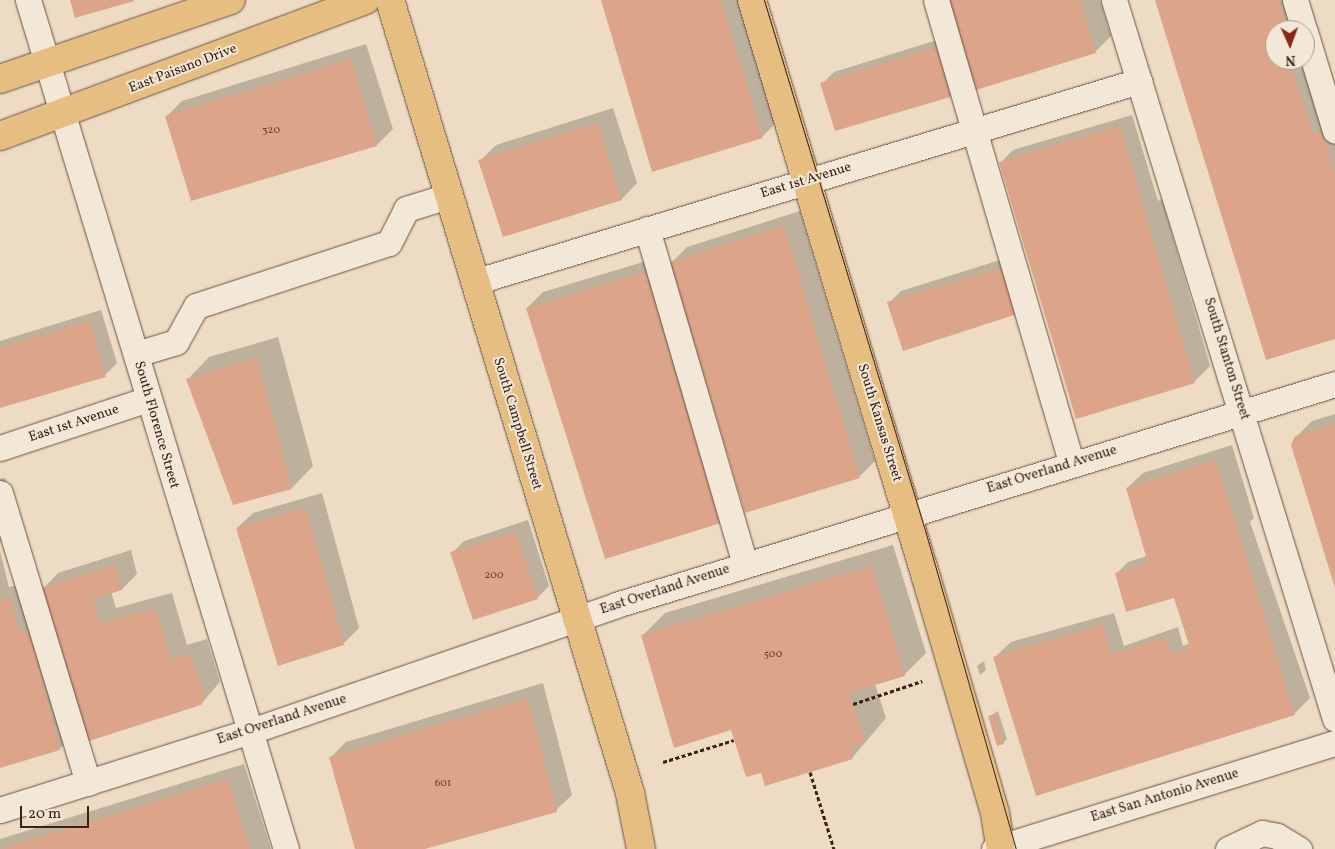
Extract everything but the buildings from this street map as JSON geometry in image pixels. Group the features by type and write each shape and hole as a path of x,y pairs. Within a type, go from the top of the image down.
{"main road":[{"name":"East Paisano Drive","path":"0,136 366,0"},
{"name":"South Campbell Street","path":"390,0 630,793 641,849"},
{"name":"South Kansas Street","path":"752,0 907,513 999,848"},
{"path":"0,79 47,65 217,2"}],"street":[{"name":"South Florence Street","path":"28,0 286,849"},
{"path":"936,0 976,129 1072,464"},
{"name":"South Stanton Street","path":"1114,0 1335,719"},
{"path":"1295,0 1301,20"},
{"path":"1315,64 1335,131"},
{"name":"East 1st Avenue","path":"474,282 1139,81"},
{"path":"136,354 176,342 196,306 389,243 406,209 448,196"},
{"path":"646,229 745,564"},
{"name":"East Overland Avenue","path":"0,810 251,731 745,564 907,513 1335,384"},
{"name":"East 1st Avenue","path":"0,448 148,399"},
{"path":"0,493 88,783"},
{"name":"East San Antonio Avenue","path":"999,848 1335,743"},
{"path":"1228,849 1262,833 1277,836 1298,849"}],"path":[{"path":"853,704 922,681"},
{"path":"663,762 734,740"},
{"path":"810,772 834,849"}],"tram line":[{"path":"764,0 927,537 1016,849"}]}
